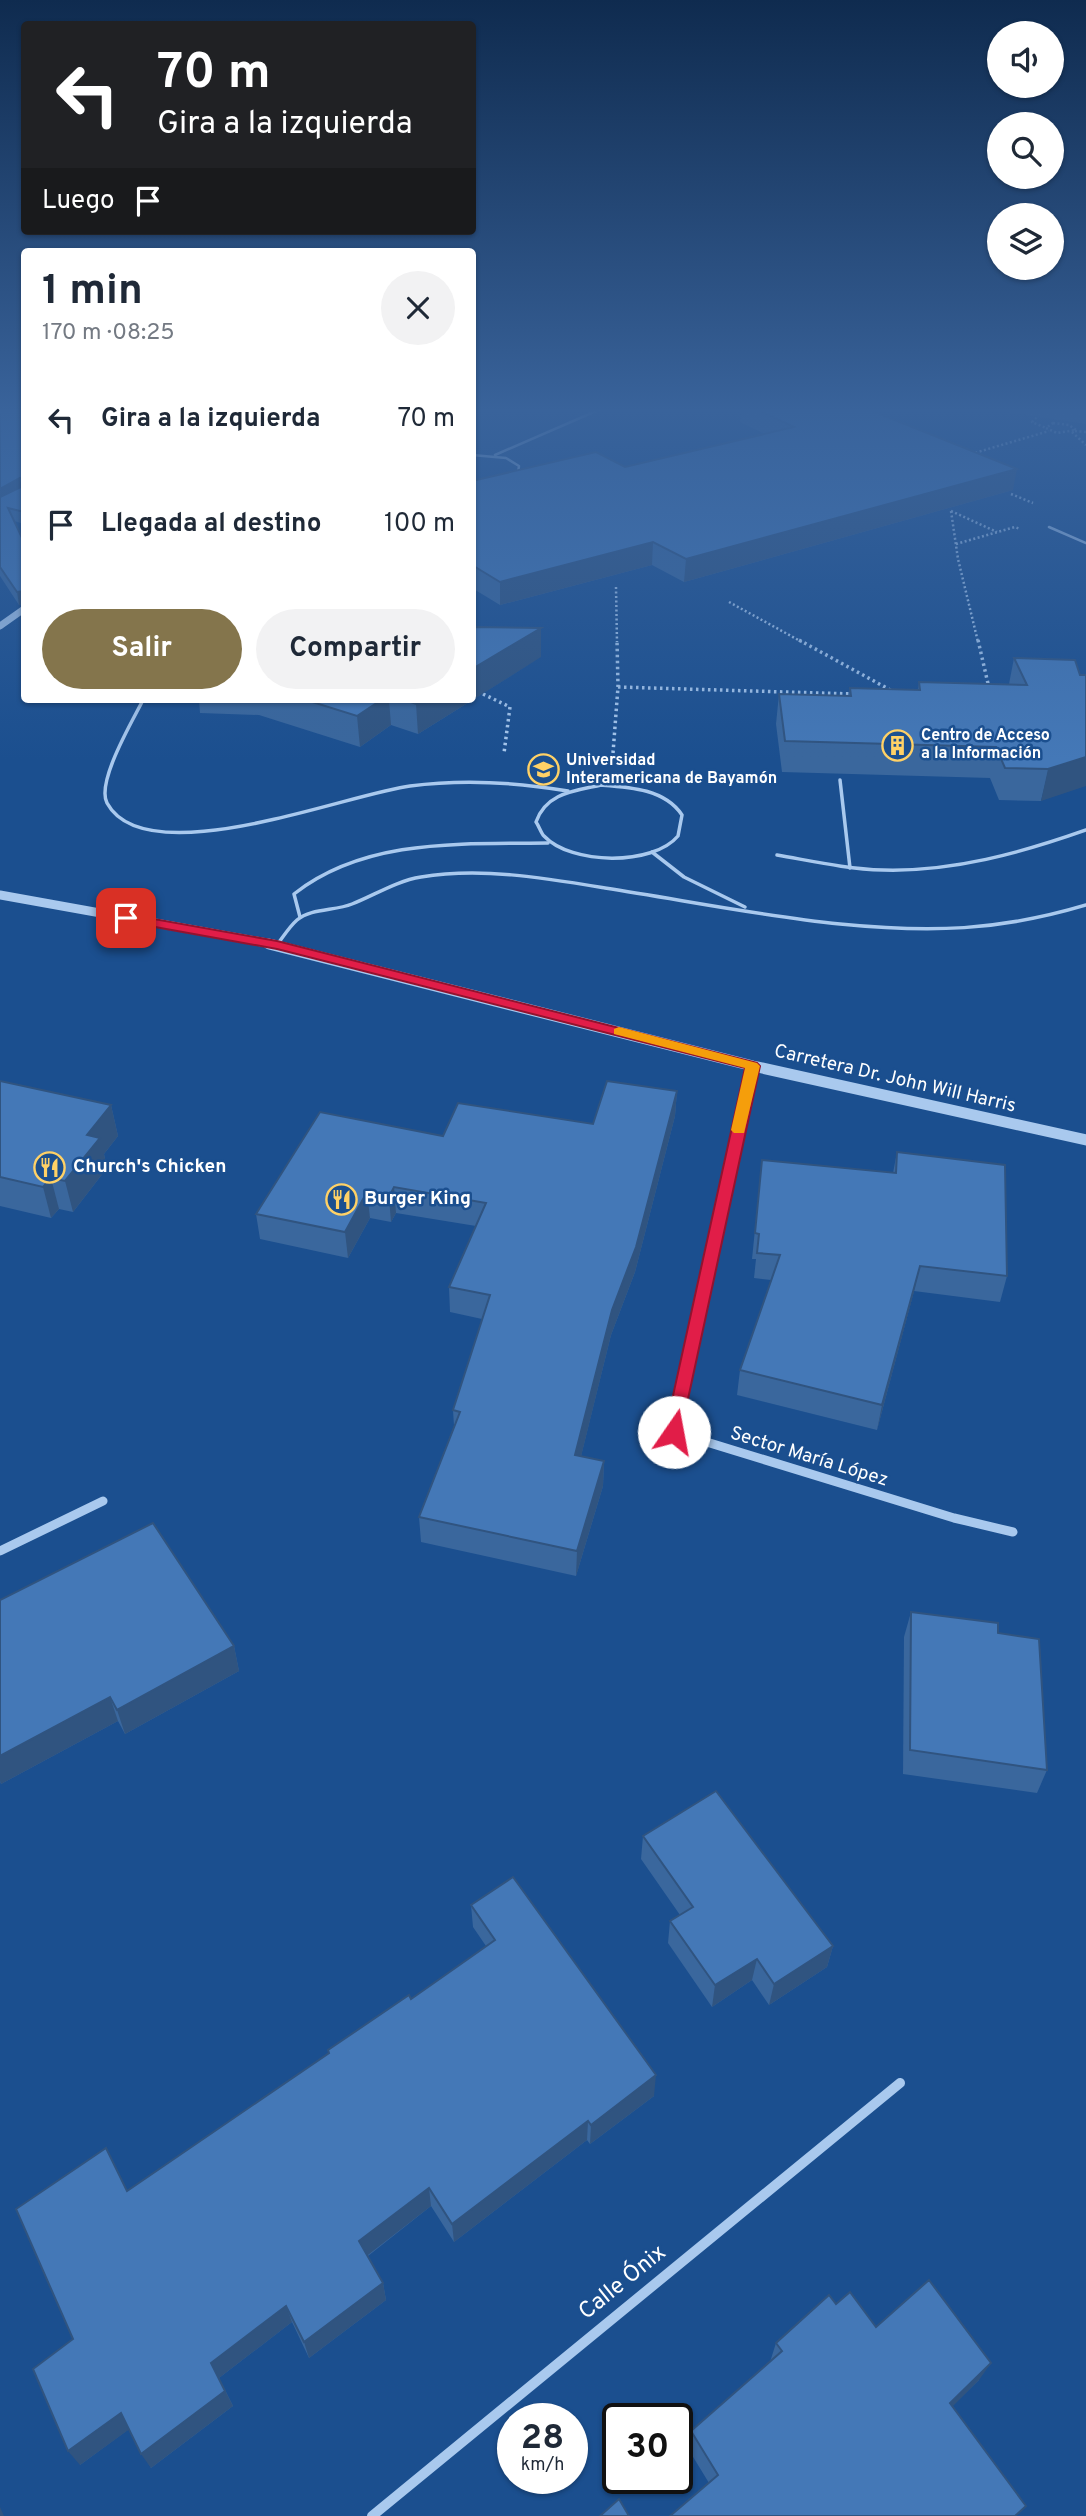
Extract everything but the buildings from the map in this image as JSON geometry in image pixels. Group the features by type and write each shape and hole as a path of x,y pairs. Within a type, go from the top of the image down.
{"street":[{"path":"0,626 21,611"},
{"name":"Carretera Dr. John Will Harris","path":"0,895 277,945 752,1066 1086,1140"},
{"name":"Sector María López","path":"752,1066 674,1432 954,1518 1013,1532"},
{"path":"0,1551 103,1501"},
{"name":"Calle Ónix","path":"372,2516 900,2083"}],"lane":[{"path":"1049,527 1086,543"},
{"path":"141,703 122,740 104,791 106,801 114,813 145,830 188,834 220,831 389,789 438,783 499,782 568,791 611,785 649,792 668,800 680,812 683,825 678,838 652,852 617,860 590,858 567,852 548,842 537,830 536,817 542,805 568,791"},
{"path":"840,780 850,868"},
{"path":"777,856 850,868 897,870 940,867 1029,848 1086,830"},
{"path":"300,917 294,894 302,885 343,865 372,856 430,847 548,842"},
{"path":"652,852 684,877 751,910"},
{"path":"277,945 300,917 345,908 394,884 420,877 451,875 552,880 877,926 991,926 1029,921 1086,905"}],"path":[{"path":"953,525 991,698"},
{"path":"983,525 998,532"},
{"path":"956,544 1015,527 1022,530"},
{"path":"611,785 618,687 616,587"},
{"path":"729,602 901,696 887,695"},
{"path":"618,687 860,694"},
{"path":"483,694 510,707 499,782"}],"slow traffic":[{"path":"619,1032 752,1066 739,1130"}],"place":[{"name":"Centro de Acceso a la Información","path":"898,745"},
{"name":"Universidad Interamericana de Bayamón","path":"543,770"},
{"name":"Church's Chicken","path":"50,1167"},
{"name":"Burger King","path":"341,1199"}],"route":[{"path":"126,918 277,945 752,1066 674,1432"}]}
